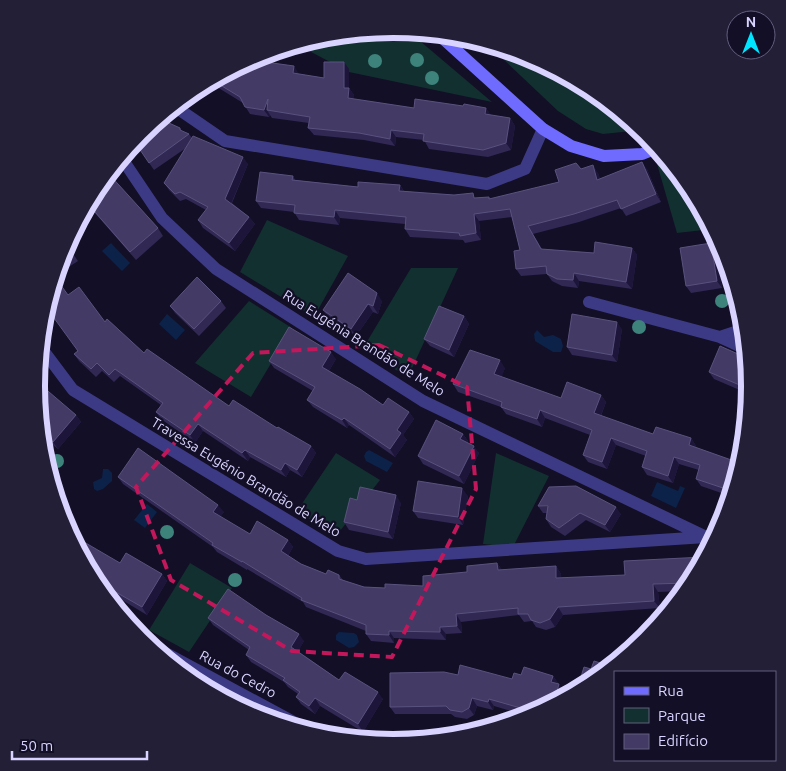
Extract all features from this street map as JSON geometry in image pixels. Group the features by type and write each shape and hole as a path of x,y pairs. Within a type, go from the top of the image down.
{"street":[{"path":"446,41 543,129 571,146 604,156 642,154 650,151"},
{"path":"180,110 225,142 488,184 525,169 543,129"},
{"name":"Rua Eugénia Brandão de Melo","path":"125,163 162,218 216,269 423,400 706,536"},
{"path":"589,302 720,337 738,345"},
{"path":"720,337 736,332"},
{"name":"Travessa Eugénio Brandão de Melo","path":"47,355 73,390 338,551 366,559 705,538"},
{"name":"Rua do Cedro","path":"179,660 280,714"}],"highlighted area":[{"path":"379,345 467,387 476,489 392,657 292,651 171,580 136,487 253,353"}],"green space":[{"path":"416,38 492,102 349,72 305,49 348,40"},
{"path":"506,56 526,64 567,84 605,109 630,131 603,134 586,129 558,111 503,59"},
{"path":"660,162 682,192 704,230 677,233 657,164"},
{"path":"267,220 348,256 314,317 240,272"},
{"path":"411,268 458,268 408,377 362,350"},
{"path":"249,301 292,328 251,397 195,363"},
{"path":"336,453 380,480 336,536 297,511"},
{"path":"496,453 549,476 513,547 483,544"},
{"path":"190,563 232,588 189,652 149,630"}],"water":[{"path":"111,243 130,263 122,271 102,251"},
{"path":"167,314 185,330 176,340 159,324"},
{"path":"537,330 544,337 553,335 561,339 563,346 561,352 553,352 535,341 534,334"},
{"path":"369,450 393,463 387,472 366,461 364,456"},
{"path":"103,469 108,469 112,473 112,481 103,489 97,491 94,489 93,482 102,478"},
{"path":"657,482 678,491 680,486 685,488 676,508 651,496"},
{"path":"147,504 157,512 145,528 134,520"},
{"path":"339,632 354,633 357,635 359,642 354,647 349,648 336,640 336,635"}],"building":[{"path":"265,62 294,66 293,73 324,78 324,62 344,62 344,88 349,88 348,98 414,108 415,99 486,108 485,114 510,118 506,143 483,150 423,141 424,134 391,130 390,139 359,133 308,128 310,117 267,110 268,99 264,110 245,107 240,97 219,84 250,68 253,70 255,66"},
{"path":"167,121 189,134 149,163 139,148"},
{"path":"193,136 243,157 225,199 249,217 229,243 198,220 208,207 180,192 175,194 164,183"},
{"path":"642,162 656,194 621,209 617,200 528,226 541,249 594,253 595,242 632,248 626,282 574,273 573,280 557,279 547,274 546,266 516,269 514,251 520,250 510,209 474,214 476,233 460,236 459,233 405,229 406,217 335,210 334,217 294,213 295,205 256,201 260,172 293,176 292,180 358,187 358,182 400,185 399,191 454,195 473,193 474,198 489,197 489,199 559,182 555,170 576,163 581,169 593,165 597,180"},
{"path":"113,179 158,228 130,252 93,210"},
{"path":"711,243 717,281 686,286 680,248"},
{"path":"348,273 377,293 373,306 368,304 351,329 323,310"},
{"path":"197,277 221,301 194,329 170,306"},
{"path":"60,284 68,295 79,287 105,322 107,319 144,353 147,349 229,406 233,400 277,428 311,446 297,470 285,463 281,470 245,450 242,453 198,424 190,435 156,412 163,403 115,369 109,375 97,363 91,369 74,354 78,351 52,316"},
{"path":"439,306 464,316 449,350 424,339"},
{"path":"572,314 617,322 612,355 567,347"},
{"path":"289,327 331,352 322,367 383,405 388,398 409,412 397,430 401,433 390,449 344,418 342,420 307,400 315,387 269,361"},
{"path":"720,346 739,355 741,386 709,372"},
{"path":"470,350 500,360 494,374 561,398 567,382 601,395 594,413 653,434 656,427 691,438 689,445 732,460 725,489 696,479 700,465 674,457 668,476 642,467 647,451 611,438 602,462 583,455 592,430 540,410 537,419 501,407 502,402 453,384"},
{"path":"45,389 76,415 53,442 49,439 48,431"},
{"path":"436,420 463,434 460,439 474,446 459,476 418,456"},
{"path":"138,448 218,505 213,512 250,534 257,521 288,540 281,551 301,564 326,574 328,570 339,575 339,579 364,587 385,588 385,584 423,586 423,576 467,572 467,566 497,563 498,570 556,566 556,578 625,575 624,561 695,557 679,583 653,584 654,601 558,607 550,619 540,623 531,620 528,614 518,614 518,608 456,614 457,626 440,627 440,632 389,631 389,635 366,634 366,625 301,600 302,598 212,545 213,543 118,477"},
{"path":"418,481 462,488 458,517 413,511"},
{"path":"576,486 616,507 605,525 580,513 559,528 546,519 548,506 538,506 549,487"},
{"path":"360,487 396,495 388,532 344,522 350,498 357,500"},
{"path":"82,541 120,563 126,553 162,574 142,607 112,590 109,583 104,579"},
{"path":"228,589 266,615 299,634 291,647 339,680 345,672 378,692 358,724 315,698 309,706 296,697 300,692 283,680 285,678 246,655 250,647 208,618"},
{"path":"594,661 603,664 581,678 584,667 591,669"},
{"path":"460,665 512,679 514,673 521,675 524,667 553,676 551,682 559,684 557,693 522,708 489,699 488,702 472,698 469,708 462,712 450,710 446,706 390,707 390,673 444,672 458,675"}]}
